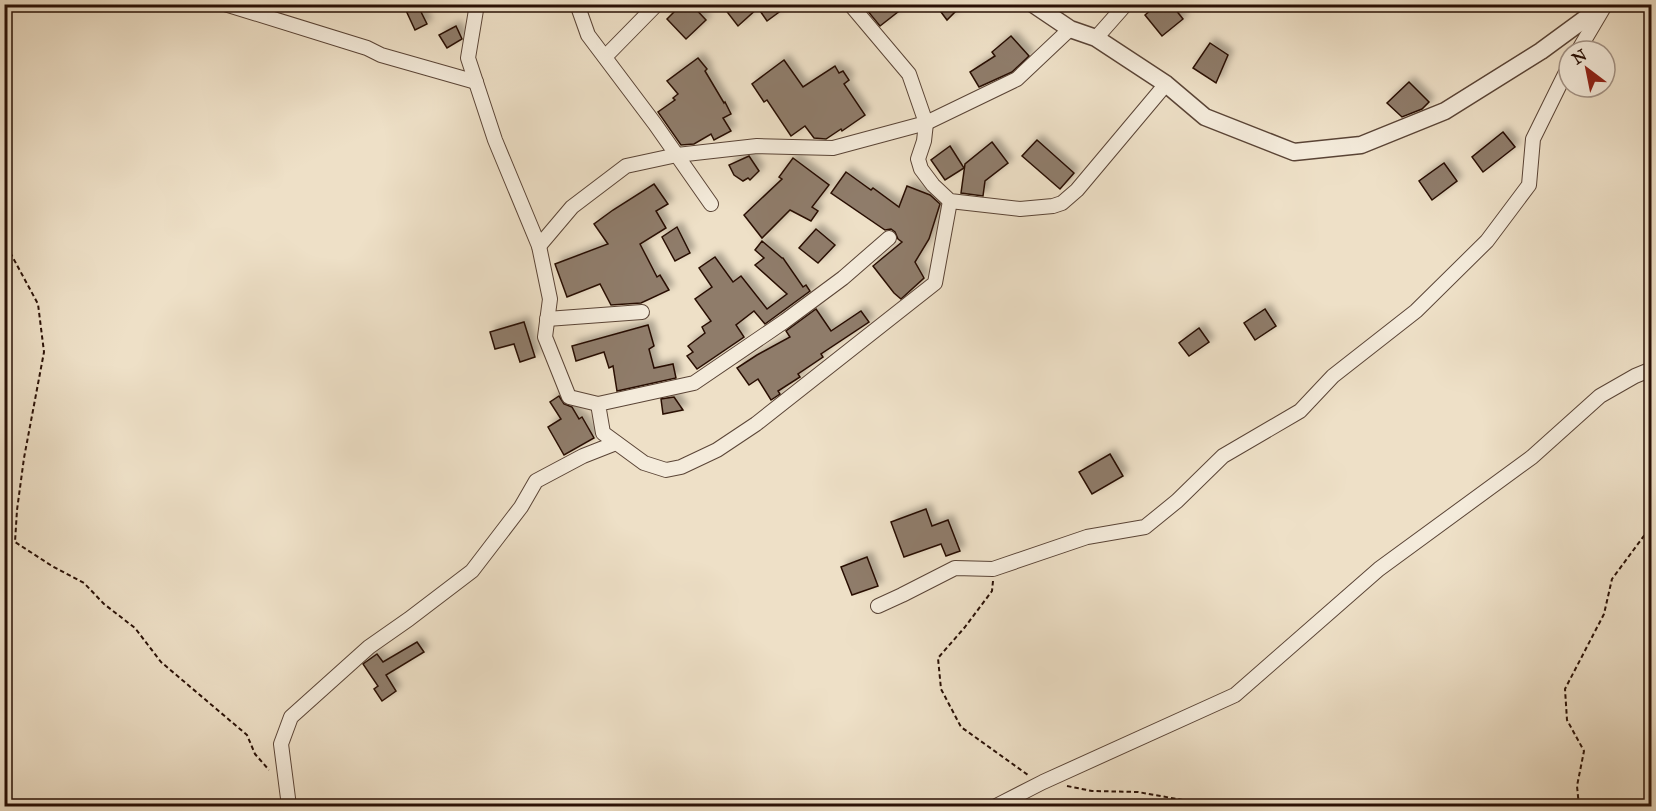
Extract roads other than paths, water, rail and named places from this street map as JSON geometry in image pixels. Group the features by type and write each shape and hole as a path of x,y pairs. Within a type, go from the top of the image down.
{"street":[{"path":"225,4 263,10 381,55 476,82"},
{"path":"477,4 468,58 495,140 539,246 550,299 545,337 569,397 598,404 694,383 843,278 889,238"},
{"path":"577,4 588,35 711,204"},
{"path":"605,57 657,4"},
{"path":"850,4 909,74 926,123 924,141 918,159 921,169 933,185 950,201 1020,209 1053,206 1062,202 1077,190 1166,84"},
{"path":"1034,4 1070,29 1096,38 1166,84 1205,117 1294,152 1361,146 1445,111 1541,51 1605,5"},
{"path":"1096,38 1126,4"},
{"path":"1585,39 1605,5"},
{"path":"539,246 572,207 626,166 677,155 757,146 833,148 926,123 1017,80 1070,29"},
{"path":"878,606 955,568 993,569 1087,537 1145,527 1177,501 1223,456 1300,411 1333,376 1416,311 1487,241 1529,185 1533,139 1557,90"},
{"path":"598,404 603,433 644,463 666,470 681,467 717,450 756,424 935,283 950,201"},
{"path":"547,319 642,312"},
{"path":"996,807 1043,782 1235,695 1379,569 1532,457 1600,396 1652,369"},
{"path":"289,800 281,744 291,717 369,647 409,620 472,571 521,507 536,482 583,456 616,443"}]}
